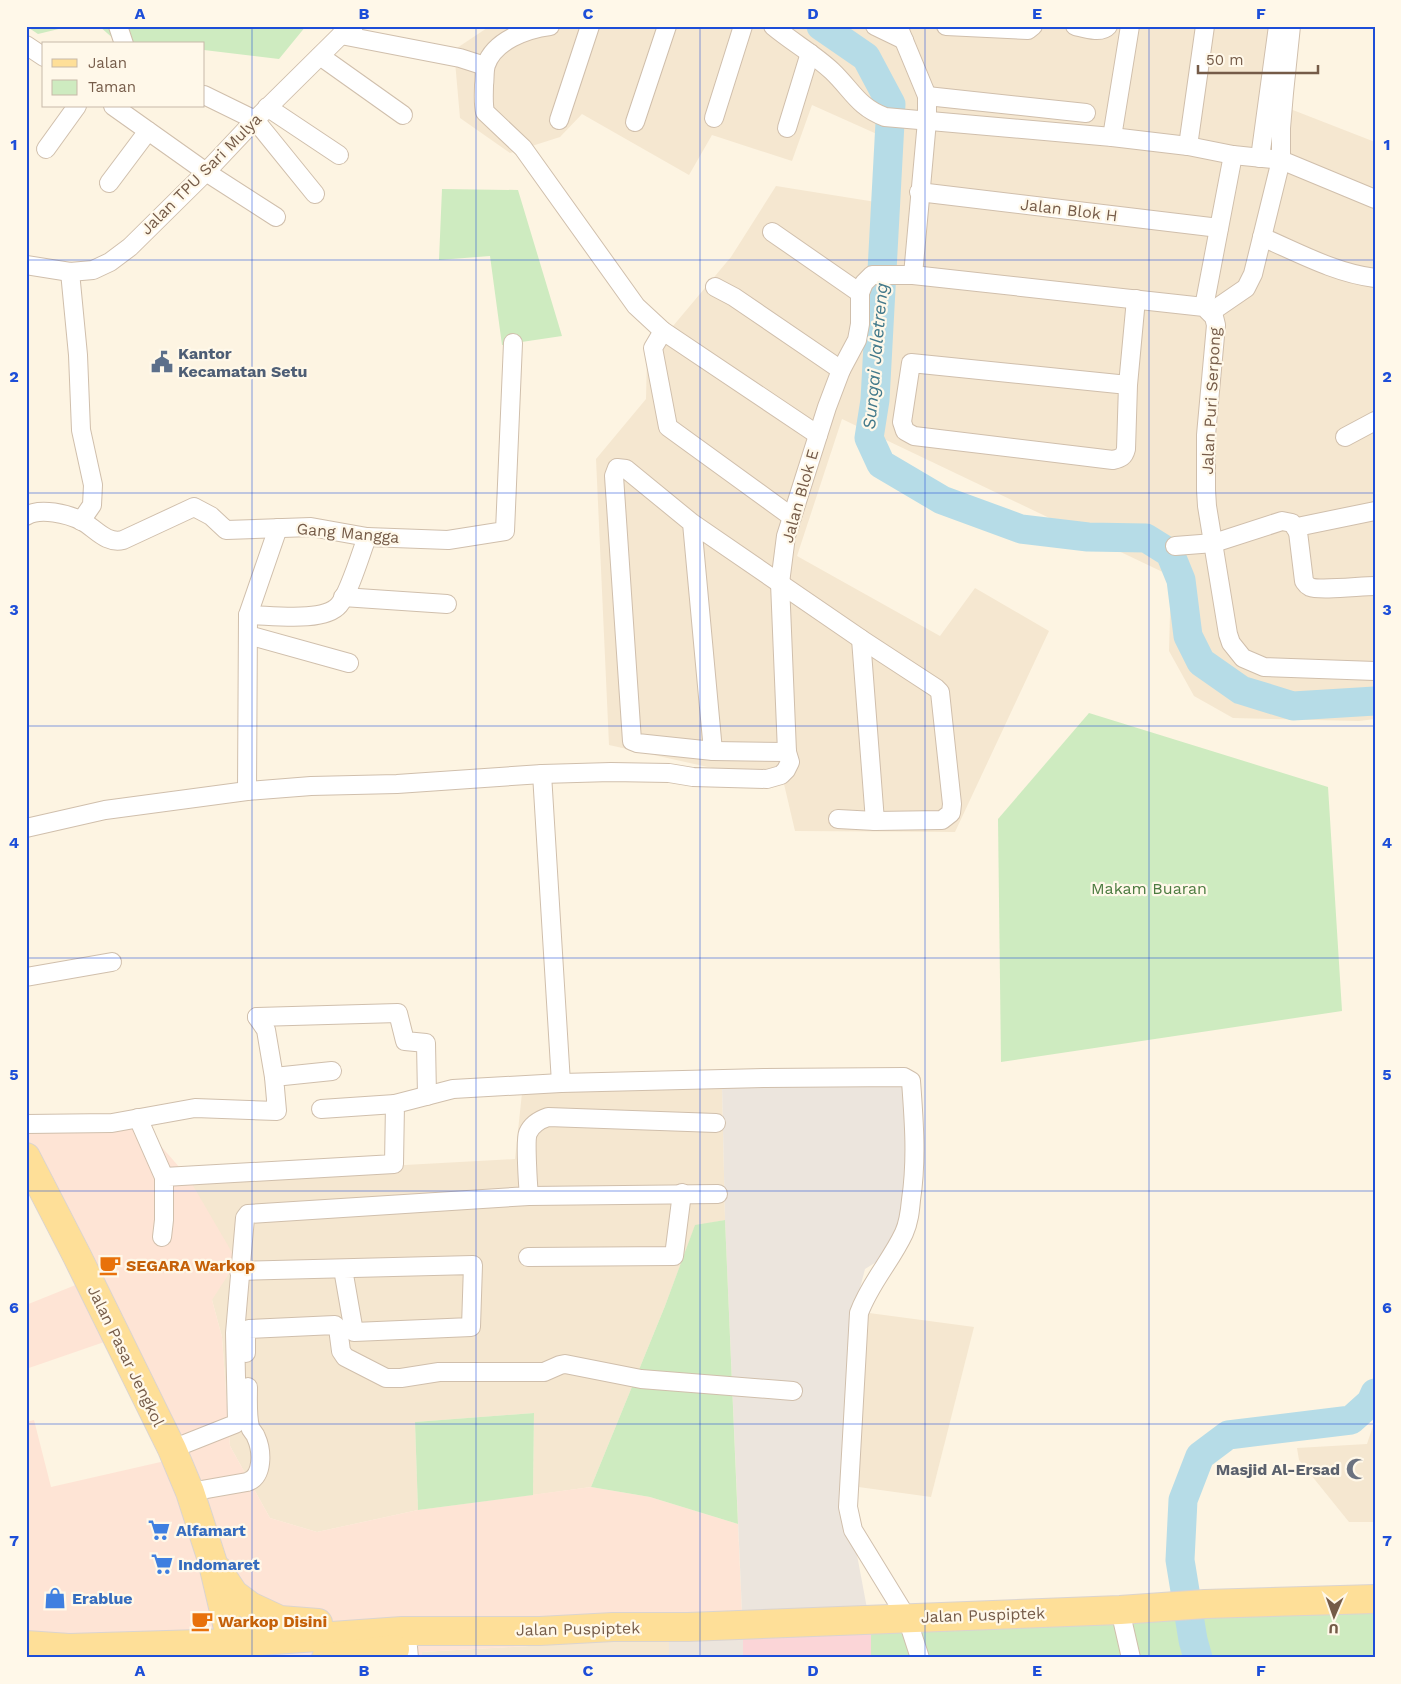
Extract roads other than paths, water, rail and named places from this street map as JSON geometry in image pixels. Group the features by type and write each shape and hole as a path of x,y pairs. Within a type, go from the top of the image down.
{"main road":[{"name":"Jalan Pasar Jengkol","path":"26,1158 64,1228 172,1449 190,1492 212,1560"},
{"path":"212,1560 234,1594 250,1606 280,1620 406,1645"},
{"path":"212,1560 234,1650"},
{"name":"Jalan Puspiptek","path":"26,1645 69,1653 406,1645 540,1630 613,1627 688,1627 1125,1610 1205,1604 1375,1599"},
{"path":"326,1658 406,1645"}],"street":[{"path":"118,26 123,42"},
{"path":"550,26 519,35 497,47 485,66 485,112 523,148 636,306 663,331 818,435"},
{"path":"559,120 590,26"},
{"path":"635,122 667,26"},
{"path":"714,118 743,26"},
{"path":"773,26 810,52 833,72 862,106 885,117 1112,137 1281,160 1375,199"},
{"path":"772,232 860,292 864,282 872,275 908,275 919,192 920,120 927,96 901,33 875,26"},
{"path":"946,26 1028,30 1033,26"},
{"path":"1075,26 1099,30 1105,29 1108,26"},
{"path":"1112,137 1130,26"},
{"path":"1188,146 1205,26"},
{"path":"1260,158 1278,26"},
{"path":"1208,309 1246,288 1253,274 1281,160 1282,111 1291,26"},
{"path":"347,31 460,58 485,66"},
{"name":"Jalan TPU Sari Mulya","path":"26,265 70,272 93,270 110,262 130,246 206,172 261,114 347,31"},
{"path":"787,128 810,52"},
{"path":"320,56 403,115"},
{"path":"205,95 261,114 338,154"},
{"path":"927,96 1086,113"},
{"path":"46,149 76,108"},
{"path":"116,108 206,172 276,217"},
{"path":"261,114 315,194"},
{"path":"109,183 148,131"},
{"path":"1208,309 1220,228 1234,155"},
{"name":"Jalan Blok H","path":"919,192 1220,228"},
{"path":"1262,237 1327,266 1375,278"},
{"path":"70,272 78,355 81,430 93,485 92,505 81,520"},
{"name":"Jalan Puri Serpong","path":"908,275 1136,299 1208,309 1214,316 1216,325 1206,435 1207,506 1231,643 1243,658 1251,663 1271,668 1375,670"},
{"path":"715,287 734,297 841,370"},
{"name":"Jalan Blok E","path":"542,774 669,773 692,777 767,779 780,775 786,770 790,762 780,583 786,536 841,370 857,340 860,292"},
{"path":"1128,385 911,363 902,422 906,432 914,436 1112,460 1124,456 1136,299"},
{"path":"663,331 653,348 668,426 792,517"},
{"name":"Gang Mangga","path":"26,516 38,511 45,511 81,520 106,538 116,541 123,540 194,507 211,516 226,530 311,527 367,537 448,540 505,531 513,343"},
{"path":"1345,437 1375,421"},
{"path":"788,752 712,751 632,741 614,476 617,468 626,470 692,523 940,692 952,804 951,813 942,820 838,820"},
{"path":"1298,532 1302,526 1375,511"},
{"path":"1175,546 1214,543 1282,521 1292,523 1298,532 1307,585 1313,588 1375,586"},
{"path":"692,523 712,751"},
{"path":"248,791 248,615 278,528"},
{"path":"248,615 316,616 335,608 343,597 367,537"},
{"path":"343,597 448,604"},
{"path":"248,635 349,664"},
{"path":"861,639 875,821"},
{"path":"26,828 105,810 248,791 396,784 542,774 561,1082"},
{"path":"26,977 112,962"},
{"path":"26,1124 112,1123 196,1108 277,1111 274,1077 266,1030 257,1018 398,1013 404,1041 426,1043 427,1096"},
{"path":"274,1077 332,1071"},
{"path":"321,1109 395,1104 453,1089 561,1082 894,1077 904,1077 911,1081 915,1135 914,1181 904,1233 868,1291 859,1313 848,1507 853,1530 907,1618 920,1658"},
{"path":"164,1177 394,1164 395,1104"},
{"path":"528,1196 527,1135 534,1124 540,1119 548,1117 716,1123"},
{"path":"138,1118 164,1177 162,1237"},
{"path":"528,1257 674,1256 682,1193"},
{"path":"172,1449 237,1422 235,1333 245,1218 248,1214 528,1196 718,1194"},
{"path":"240,1271 343,1268 473,1265 471,1328 354,1332 343,1268"},
{"path":"190,1492 247,1482 257,1476 260,1454 256,1435 250,1425 248,1394 245,1336 246,1331 249,1329 335,1325 338,1328 341,1351 345,1357 386,1378 400,1378 440,1372 544,1372 560,1364 566,1364 642,1379 792,1391"},
{"path":"1125,1610 1131,1658"}],"waterway":[{"name":"Sungai Jaletreng","path":"821,26 866,57 891,104 875,400 869,438 881,464 942,500 1021,529 1088,537 1146,538 1170,553 1181,580 1188,636 1201,662 1241,690 1293,706 1375,701"},
{"name":"Sungai Jaletreng","path":"1198,1658 1193,1640 1180,1560 1183,1500 1200,1456 1228,1435 1351,1420 1371,1402 1375,1393"}],"place":[{"name":"Kantor Kecamatan Setu","path":"162,362"},
{"name":"SEGARA Warkop","path":"110,1265"},
{"name":"Masjid Al-Ersad","path":"1357,1469"},
{"name":"Alfamart","path":"159,1530"},
{"name":"Indomaret","path":"162,1564"},
{"name":"Erablue","path":"55,1598"},
{"name":"Warkop Disini","path":"202,1621"}],"park label":[{"name":"Makam Buaran","path":"1149,888"}]}
